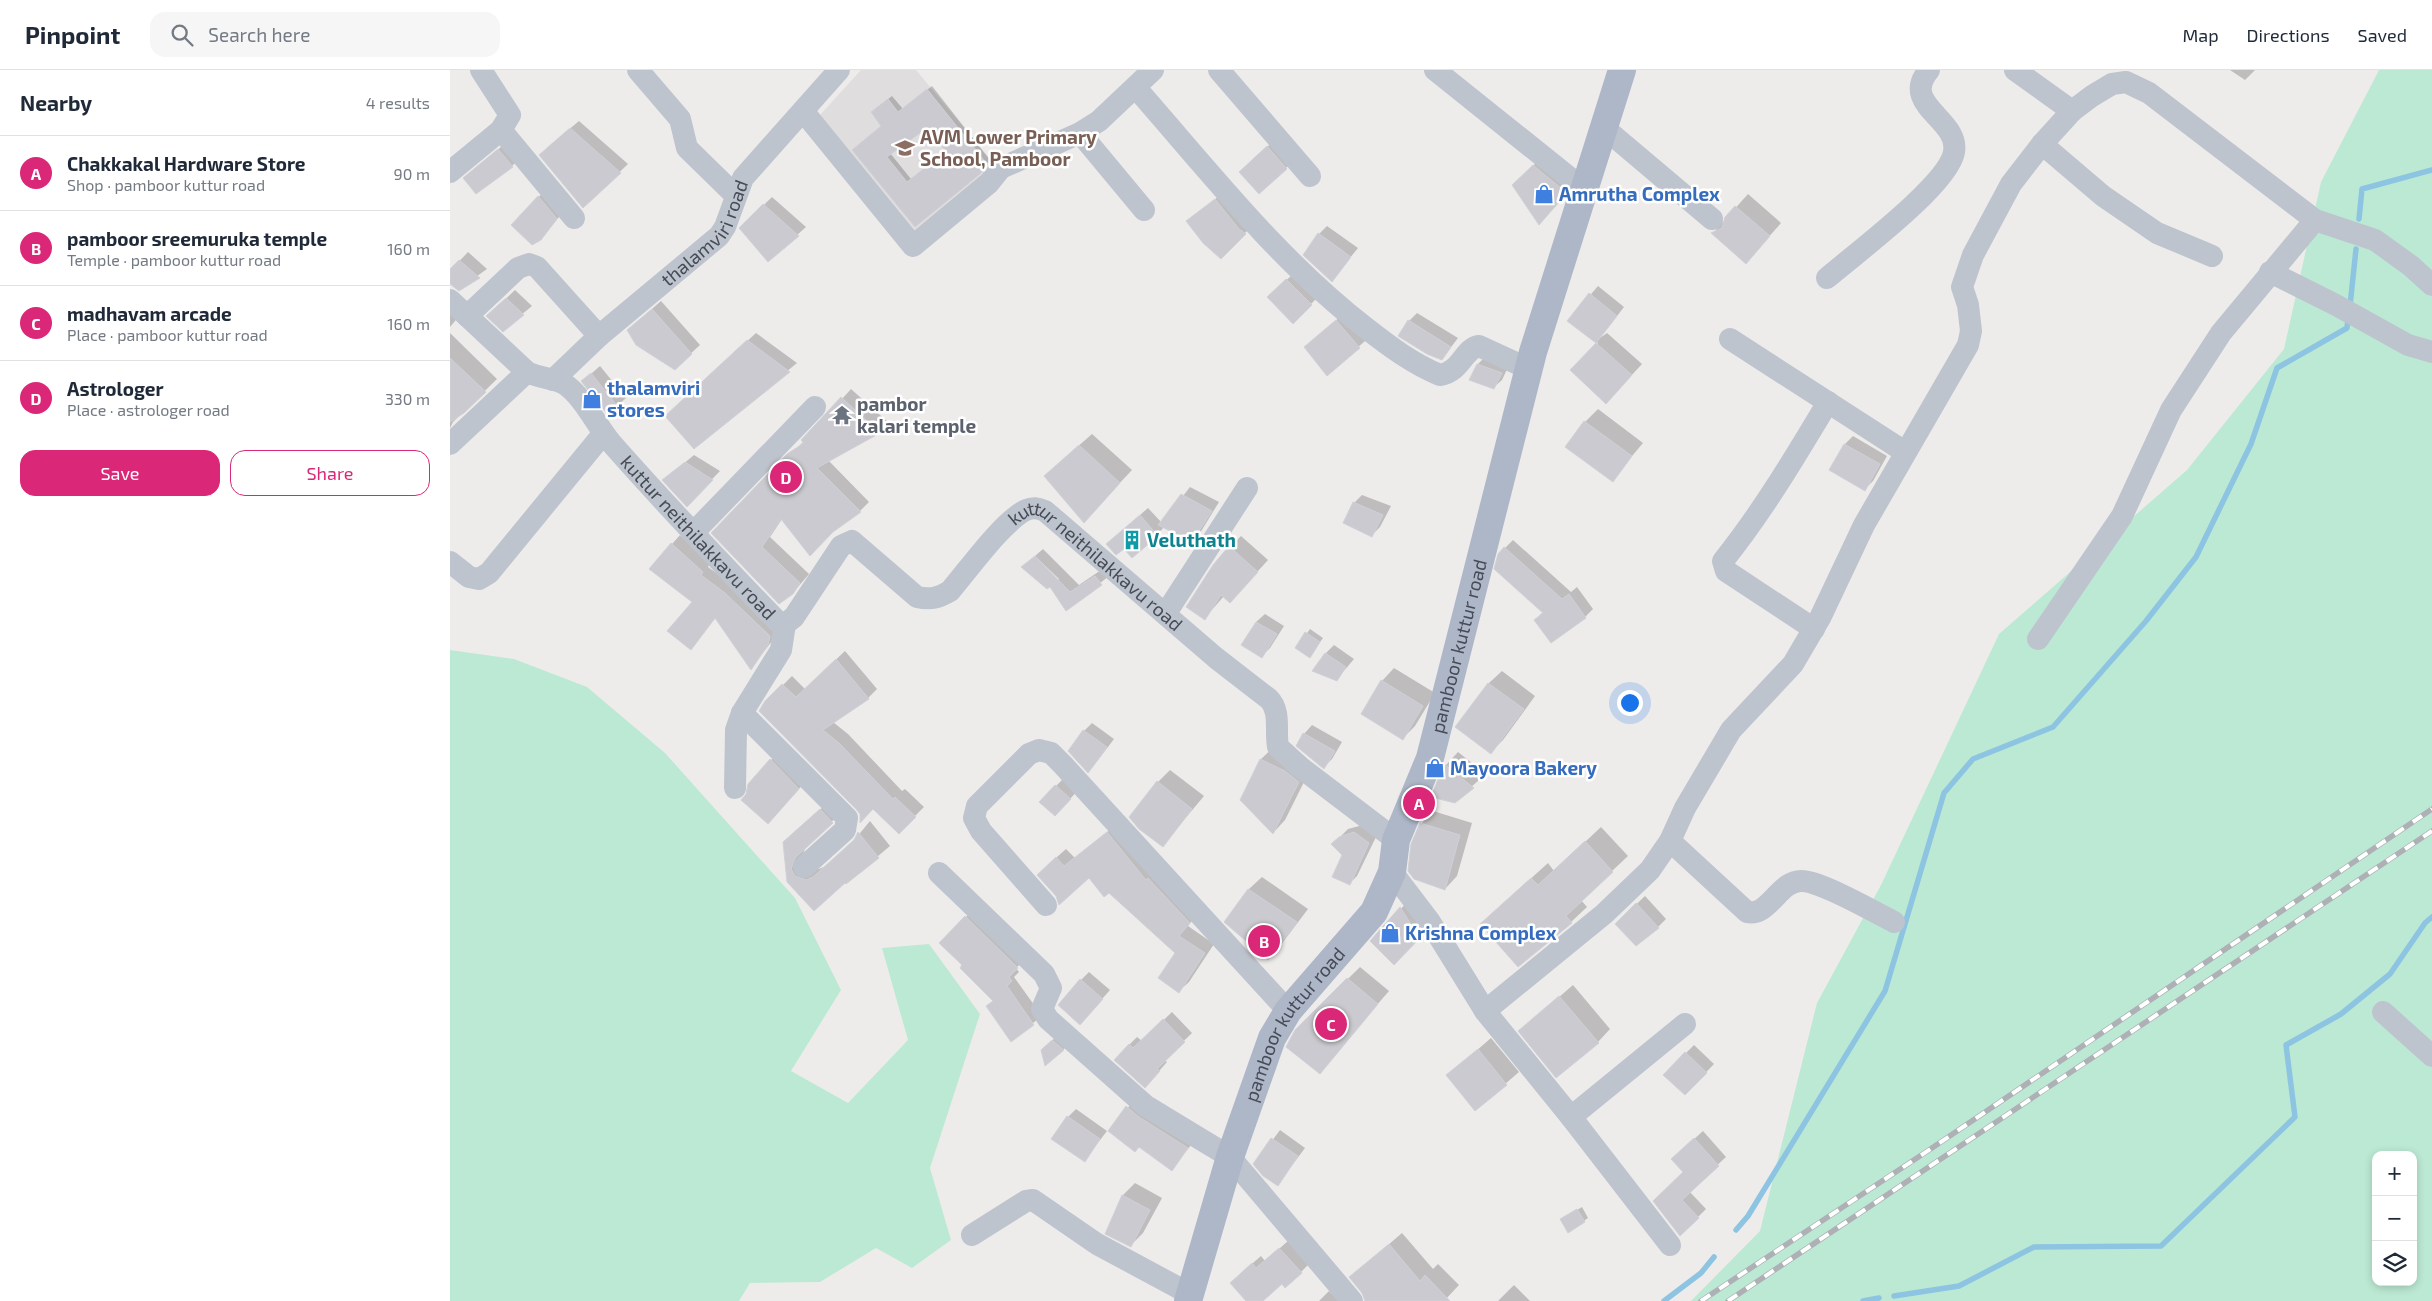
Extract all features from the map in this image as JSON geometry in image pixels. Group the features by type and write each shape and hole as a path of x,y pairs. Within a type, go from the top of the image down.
{"main road":[{"name":"pamboor kuttur road","path":"1189,1297 1230,1157 1272,1038 1288,1011 1374,912 1392,872 1396,840 1430,758 1529,369 1622,70"}],"street":[{"path":"450,172 501,130 510,115 481,70"},
{"path":"638,70 680,119 687,148 735,195"},
{"name":"thalamviri road","path":"553,380 599,336 720,236 742,178 839,70"},
{"path":"803,111 913,246 989,183 1001,168 1080,132 1099,121 1153,70"},
{"path":"1219,70 1310,176"},
{"path":"1435,70 1585,190"},
{"path":"2015,70 2072,111"},
{"path":"1827,278 1928,191 1945,173 1952,159 1954,151 1950,132 1924,101 1919,89 1921,72"},
{"path":"1485,1011 1604,914 1650,870 1670,841 1685,808 1731,730 1793,664 1814,629 1864,525 1968,345 1971,331 1968,305 1962,287 1974,255 2011,184 2042,144 2072,111 2112,84 2126,82 2149,92 2314,220 2376,240 2411,266 2432,285"},
{"path":"1136,88 1286,259 1343,310 1384,342 1429,371 1440,375 1456,369 1469,351 1479,346 1529,369"},
{"path":"1603,127 1712,219"},
{"path":"501,130 574,218"},
{"path":"1080,132 1144,210"},
{"path":"2042,144 2103,196 2157,233 2212,256"},
{"path":"2038,640 2122,516 2171,410 2221,334 2314,220"},
{"path":"467,316 518,268 529,264 537,267 599,336"},
{"path":"2270,272 2336,305 2408,345 2432,352"},
{"name":"kuttur neithilakkavu road","path":"450,300 527,372 539,378 566,384 586,408 603,434 693,534 776,621 785,624 794,617 841,546 852,541 917,597 928,599 940,597 950,591 1010,522 1028,509 1037,508 1045,511 1166,613 1216,658 1275,705 1278,747 1300,767 1396,840"},
{"path":"1730,339 1905,452"},
{"path":"450,444 527,372"},
{"path":"1814,629 1726,571 1722,561 1740,541 1771,496 1828,402"},
{"path":"693,534 815,407"},
{"path":"450,562 469,577 479,580 489,573 603,434"},
{"path":"1166,613 1247,488"},
{"path":"735,788 736,730 742,713 781,650 785,624"},
{"path":"742,713 847,818 846,830 804,867"},
{"path":"1046,905 981,831 974,818 977,806 1029,754 1039,750 1052,753 1288,1011"},
{"path":"1670,841 1747,912 1753,913 1761,909 1786,886 1802,881 1817,885 1894,922"},
{"path":"1392,872 1430,922 1485,1011 1571,1117 1670,1245"},
{"path":"939,873 1044,974 1051,988 1042,1008 1048,1019 1146,1106 1230,1157 1352,1301"},
{"path":"2383,1012 2432,1056"},
{"path":"1571,1117 1685,1024"},
{"path":"972,1235 1026,1201 1033,1200 1097,1244 1189,1297"}],"shaded area":[{"name":"AVM Lower Primary School, Pamboor","path":"861,70 916,70 999,170 908,243 811,125"}],"green space":[{"path":"2379,70 2432,70 2432,1301 1691,1301 1760,1231 1817,1003 1881,885 1999,634 2187,470 2284,349 2321,182"},
{"path":"450,650 514,659 587,687 665,753 795,898 841,990 791,1071 848,1103 908,1040 882,948 929,944 980,1014 930,1168 951,1240 912,1268 876,1248 820,1282 750,1283 739,1301 450,1301"}],"building":[{"name":"AVM Lower Primary School, Pamboor","path":"927,89 987,164 980,174 915,227 852,150 881,126 871,112 888,99 898,112","holes":["927,128 946,151 907,182 887,157"]},
{"path":"570,128 621,173 583,208 539,155"},
{"path":"1267,146 1287,169 1259,194 1239,172"},
{"path":"498,149 513,167 476,194 463,178"},
{"path":"1533,165 1567,193 1539,225 1512,185"},
{"path":"538,196 557,219 541,240 532,245 511,225"},
{"path":"1215,199 1239,229 1246,234 1221,259 1203,243 1186,221"},
{"path":"763,204 799,236 768,262 739,228"},
{"path":"1735,206 1770,236 1746,264 1711,233 1722,228 1725,217"},
{"path":"1318,233 1351,257 1332,282 1303,255"},
{"path":"459,260 480,278 459,291 450,284 450,269"},
{"path":"1286,279 1312,305 1293,324 1267,297"},
{"path":"1589,293 1617,316 1596,343 1567,321"},
{"path":"506,298 524,315 503,332 486,316"},
{"path":"652,309 692,354 675,370 636,345 627,330"},
{"path":"1336,320 1360,348 1327,376 1304,347"},
{"path":"1408,320 1451,347 1442,360 1427,354 1398,336"},
{"path":"747,340 790,372 694,449 665,416"},
{"path":"1596,343 1632,375 1606,404 1570,370"},
{"path":"450,358 486,392 464,413 450,422"},
{"path":"1477,364 1502,373 1494,389 1469,380"},
{"path":"591,373 618,407 608,415 581,381"},
{"path":"841,397 880,433 817,468 861,512 833,532 810,556 781,519 762,547 800,583 793,594 779,604 711,533 787,454 804,443 801,440"},
{"path":"1584,421 1632,456 1613,482 1565,447"},
{"path":"1844,444 1880,464 1865,491 1829,470"},
{"path":"1079,445 1120,483 1084,523 1044,476"},
{"path":"685,462 713,480 687,507 662,480"},
{"path":"1181,494 1212,511 1192,542 1158,525"},
{"path":"1353,502 1383,515 1372,537 1343,523"},
{"name":"Veluthath","path":"1140,515 1158,536 1132,558 1124,549 1116,555 1106,544"},
{"path":"671,543 703,572 701,575 725,593 770,636 768,645 751,670 715,618 691,650 667,631 692,602 649,569"},
{"path":"1229,546 1258,572 1230,603 1221,595 1205,620 1186,607 1213,565"},
{"path":"1504,547 1562,599 1569,594 1586,618 1551,643 1534,620 1543,613 1494,569 1498,554"},
{"path":"1035,556 1070,592 1095,576 1102,585 1066,611 1050,587 1047,589 1021,567"},
{"path":"1256,622 1277,634 1262,658 1241,645"},
{"path":"1305,632 1320,642 1310,658 1295,648"},
{"path":"1325,653 1346,667 1337,681 1312,671"},
{"path":"836,659 869,699 823,730 839,743 893,799 895,797 916,817 899,834 873,809 860,823 860,814 856,809 759,711 765,701 782,684 796,697"},
{"path":"1381,680 1423,706 1403,740 1361,714"},
{"path":"1488,683 1524,709 1491,754 1455,727"},
{"path":"1083,730 1107,747 1088,773 1068,751"},
{"path":"1303,733 1335,751 1324,769 1296,746"},
{"path":"770,759 799,789 768,824 741,800 746,794 748,784"},
{"path":"1260,759 1285,771 1299,782 1273,834 1240,800"},
{"path":"1444,764 1474,788 1455,803 1431,797"},
{"path":"1157,781 1192,809 1163,847 1139,829 1129,817"},
{"path":"1055,785 1071,799 1055,816 1039,802"},
{"path":"820,809 833,823 795,858 791,869 795,876 806,880 813,877 854,840 858,832 879,858 845,883 814,911 787,882 783,842"},
{"path":"1420,823 1460,835 1445,890 1414,879 1408,871 1411,844"},
{"path":"1107,832 1146,880 1148,878 1190,923 1179,936 1205,953 1179,993 1158,978 1175,953 1109,893 1104,897 1089,878 1059,905 1056,896 1037,875 1056,857 1064,866"},
{"path":"1354,832 1369,843 1350,885 1332,877 1342,855 1331,844 1339,837"},
{"path":"1585,841 1613,872 1566,916 1572,923 1518,967 1480,924 1531,878 1538,885"},
{"path":"1248,889 1297,922 1268,960 1224,922"},
{"path":"1636,903 1659,928 1636,946 1615,924"},
{"name":"Krishna Complex","path":"1400,907 1420,938 1394,965 1370,941"},
{"path":"965,916 1018,968 1009,977 1012,981 1007,986 1034,1025 1011,1042 986,1006 993,1001 960,968 962,965 939,943"},
{"path":"1347,978 1378,1004 1320,1074 1286,1047 1295,1030"},
{"path":"1080,979 1103,999 1080,1025 1058,1005"},
{"path":"1559,996 1599,1043 1556,1078 1518,1031"},
{"path":"1163,1019 1185,1042 1157,1069 1160,1071 1145,1088 1114,1060 1129,1044 1133,1048"},
{"path":"1052,1040 1064,1050 1045,1066 1041,1050"},
{"path":"1478,1049 1507,1085 1475,1111 1446,1075"},
{"path":"1685,1052 1707,1073 1685,1095 1663,1075"},
{"path":"1126,1106 1139,1117 1188,1148 1172,1171 1139,1147 1135,1152 1108,1131"},
{"path":"1067,1116 1100,1139 1085,1162 1051,1139"},
{"path":"1271,1138 1298,1156 1278,1186 1263,1176 1253,1164"},
{"path":"1694,1138 1719,1166 1682,1200 1699,1218 1680,1236 1653,1201 1683,1172 1671,1159"},
{"path":"1122,1195 1150,1210 1131,1247 1105,1234"},
{"path":"1577,1209 1585,1222 1568,1233 1560,1219"},
{"path":"1389,1244 1420,1281 1425,1275 1450,1301 1365,1301 1362,1293 1349,1277"},
{"path":"1279,1248 1302,1273 1285,1288 1282,1284 1263,1301 1246,1301 1230,1283 1252,1263 1256,1268"}],"waterway":[{"path":"2359,219 2362,189 2432,170"},
{"path":"2350,306 2356,249"},
{"path":"1736,1230 1748,1216 1885,991 1944,793 1973,759 2053,727 2146,621 2196,557 2251,444 2277,368 2347,328 2348,318"},
{"path":"1894,1296 1959,1286 2034,1247 2161,1246 2295,1117 2286,1045 2341,1014 2390,974 2425,923 2432,917"},
{"path":"1664,1301 1701,1273 1714,1257"},
{"path":"1863,1301 1879,1298"}],"railway":[{"path":"1701,1301 1932,1148 2432,809"},
{"path":"1728,1301 2432,831"}],"place":[{"name":"AVM Lower Primary School, Pamboor","path":"905,148"},
{"name":"Amrutha Complex","path":"1544,194"},
{"name":"thalamviri stores","path":"592,399"},
{"name":"pambor kalari temple","path":"842,415"},
{"name":"Astrologer","path":"786,477"},
{"name":"Veluthath","path":"1132,540"},
{"name":"Mayoora Bakery","path":"1435,768"},
{"name":"Chakkakal Hardware Store","path":"1419,803"},
{"name":"Krishna Complex","path":"1390,933"},
{"name":"pamboor sreemuruka temple","path":"1264,941"},
{"name":"madhavam arcade","path":"1331,1024"}]}
